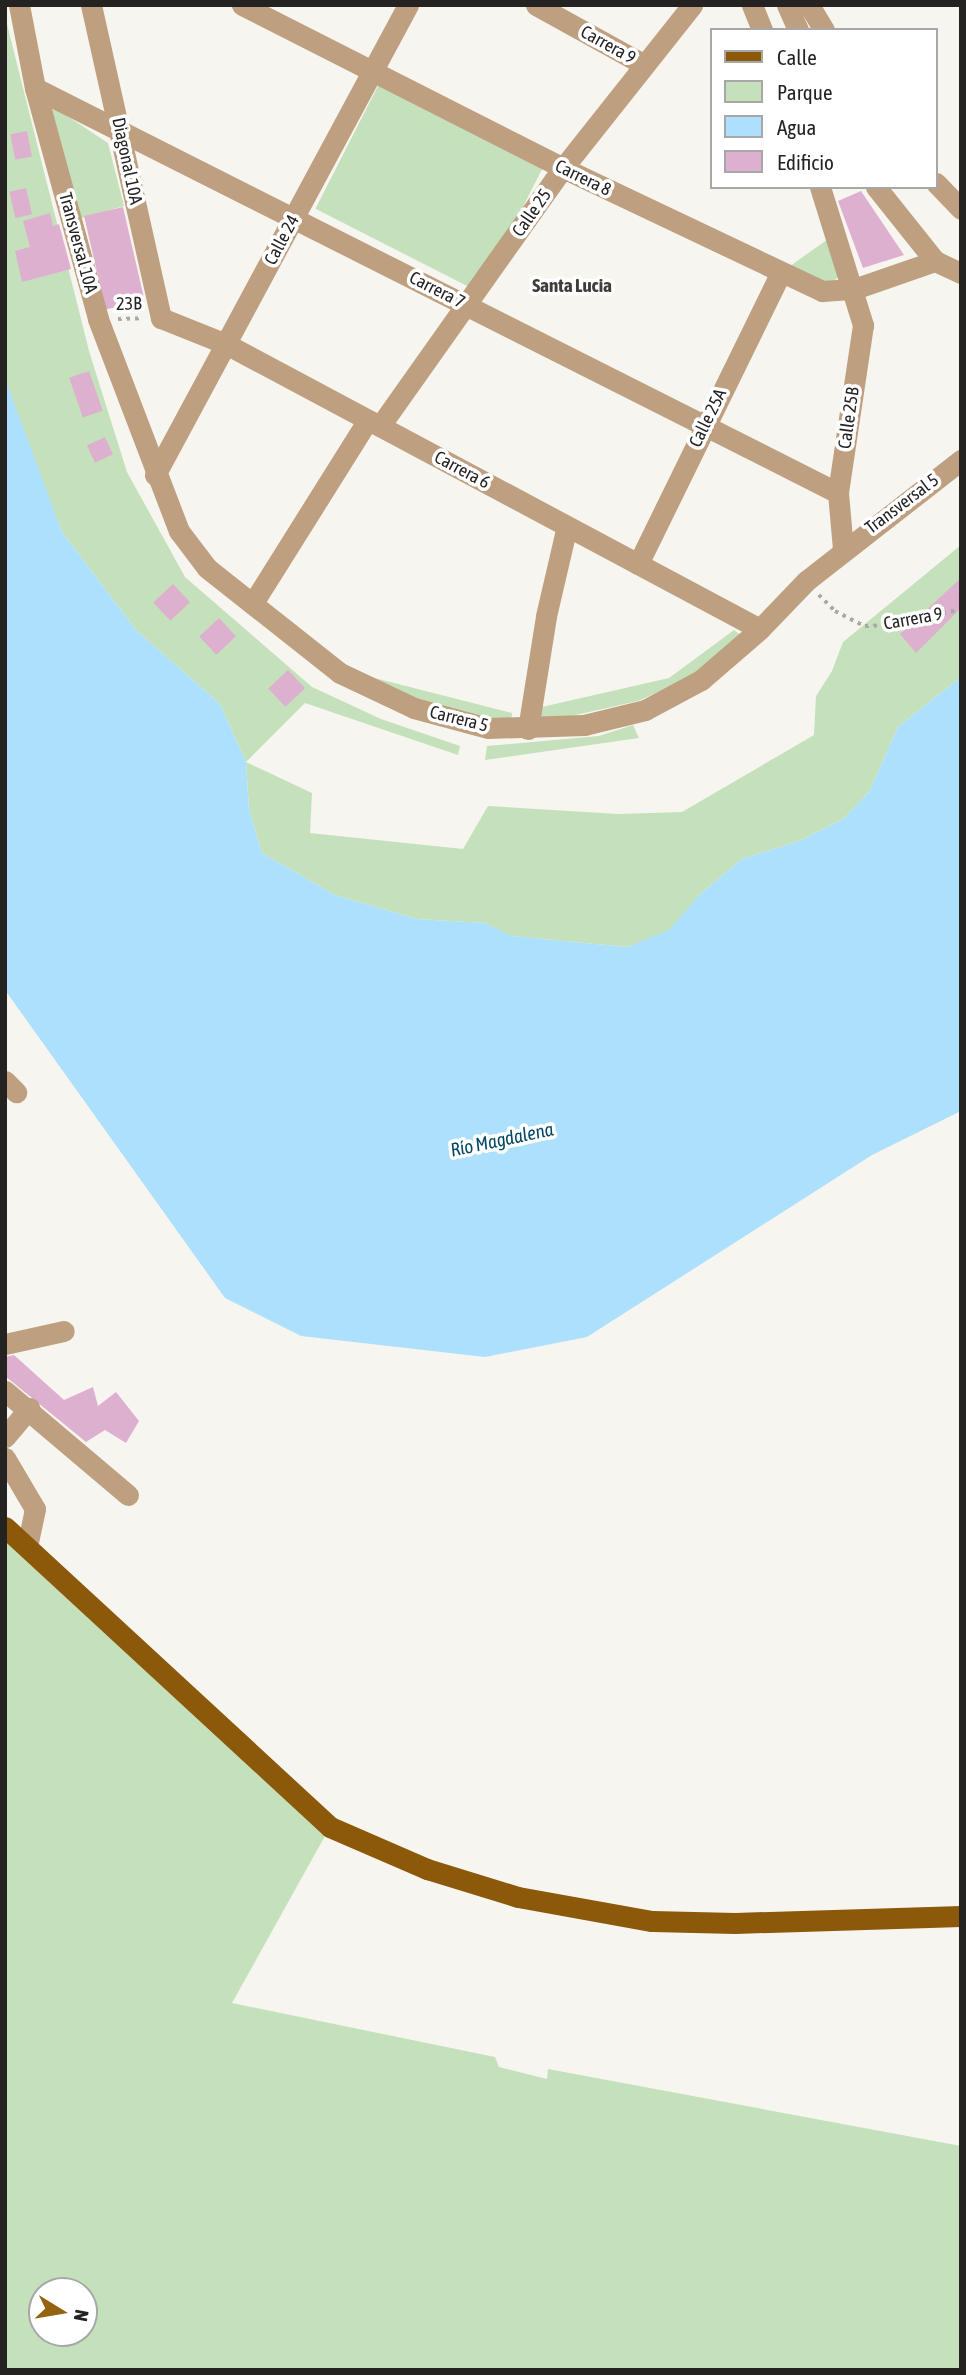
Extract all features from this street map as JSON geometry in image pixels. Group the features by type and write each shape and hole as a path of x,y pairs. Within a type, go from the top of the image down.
{"main road":[{"path":"5,1527 330,1827 427,1868 518,1897 652,1920 735,1923 961,1916"}],"street":[{"name":"Transversal 10A","path":"19,5 36,88 98,319 155,475"},
{"name":"Diagonal 10A","path":"91,5 161,318"},
{"name":"Carrera 8","path":"242,5 563,167 780,274 822,291 854,289 935,261"},
{"name":"Calle 24","path":"155,475 294,218 369,70 408,5"},
{"name":"Carrera 9","path":"536,5 643,64"},
{"name":"Calle 25","path":"253,603 374,423 468,306 563,167 692,5"},
{"path":"752,5 761,28"},
{"path":"787,5 797,28"},
{"path":"809,5 823,28"},
{"name":"Carrera 7","path":"36,88 838,493"},
{"path":"938,185 961,209"},
{"name":"Calle 25B","path":"821,189 854,289 863,325 838,493 843,549"},
{"path":"878,189 935,261 961,274"},
{"name":"Calle 25A","path":"638,564 780,274"},
{"name":"Carrera 6","path":"161,318 226,344 761,629"},
{"name":"Transversal 5","path":"843,549 961,460"},
{"name":"Carrera 5","path":"155,475 180,531 207,568 340,673 414,708 488,728 528,729 584,725 645,710 701,680 761,629 806,581 843,549"},
{"path":"528,729 546,616 567,526"},
{"path":"5,1344 64,1331"},
{"path":"5,1391 29,1408 128,1495"},
{"path":"5,1437 29,1408"},
{"path":"5,1458 35,1509 27,1546"}],"path":[{"name":"23B","path":"98,319 161,318"},
{"name":"Carrera 9","path":"806,581 835,611 865,626 904,623 961,609"}],"green space":[{"path":"5,16 89,351 127,472 185,577 312,687 381,719 460,746 458,755 305,703 246,762 220,704 137,631 62,532 7,388"},
{"path":"379,84 543,168 479,292 315,209"},
{"path":"43,100 108,143 124,206 75,220"},
{"path":"831,237 843,273 835,280 821,283 790,266"},
{"path":"961,545 961,677 898,727 869,792 843,819 799,841 742,859 699,895 669,931 627,947 511,936 485,923 417,919 335,895 262,853 249,809 246,762 312,793 310,833 463,849 488,806 618,814 682,812 814,735 816,696 832,671 843,642"},
{"path":"270,628 347,671 512,713 511,730 335,681"},
{"path":"734,630 743,637 696,675 638,701 531,725 533,709 669,678"},
{"path":"633,725 639,738 485,760 487,746 599,736"},
{"path":"5,1529 330,1827 232,2003 495,2057 499,2067 547,2079 548,2069 961,2146 961,2370 5,2370"}],"water":[{"name":"Río Magdalena","path":"5,378 62,532 137,631 220,704 246,762 249,809 262,853 335,895 417,919 485,923 512,936 627,947 669,930 699,895 742,859 799,841 843,819 869,792 898,727 961,677 961,1111 872,1155 587,1337 485,1357 301,1336 225,1298 5,990"}],"building":[{"path":"27,131 32,157 15,160 10,134"},
{"path":"26,188 32,214 16,218 9,192"},
{"path":"861,191 904,255 863,268 838,201"},
{"path":"123,207 145,301 106,310 84,216"},
{"path":"50,213 53,226 59,224 71,269 22,282 15,251 30,247 23,221"},
{"path":"89,371 103,411 83,418 69,378"},
{"path":"105,437 113,454 95,463 87,445"},
{"path":"961,578 961,608 916,653 900,634"},
{"path":"173,584 190,602 170,621 153,602"},
{"path":"219,618 236,636 216,655 199,636"},
{"path":"288,670 305,688 285,707 268,688"},
{"path":"14,1355 64,1400 93,1387 98,1406 116,1392 139,1421 126,1443 105,1430 86,1442 5,1376 5,1357"}],"district":[{"name":"Santa Lucia","path":"572,286"}]}
